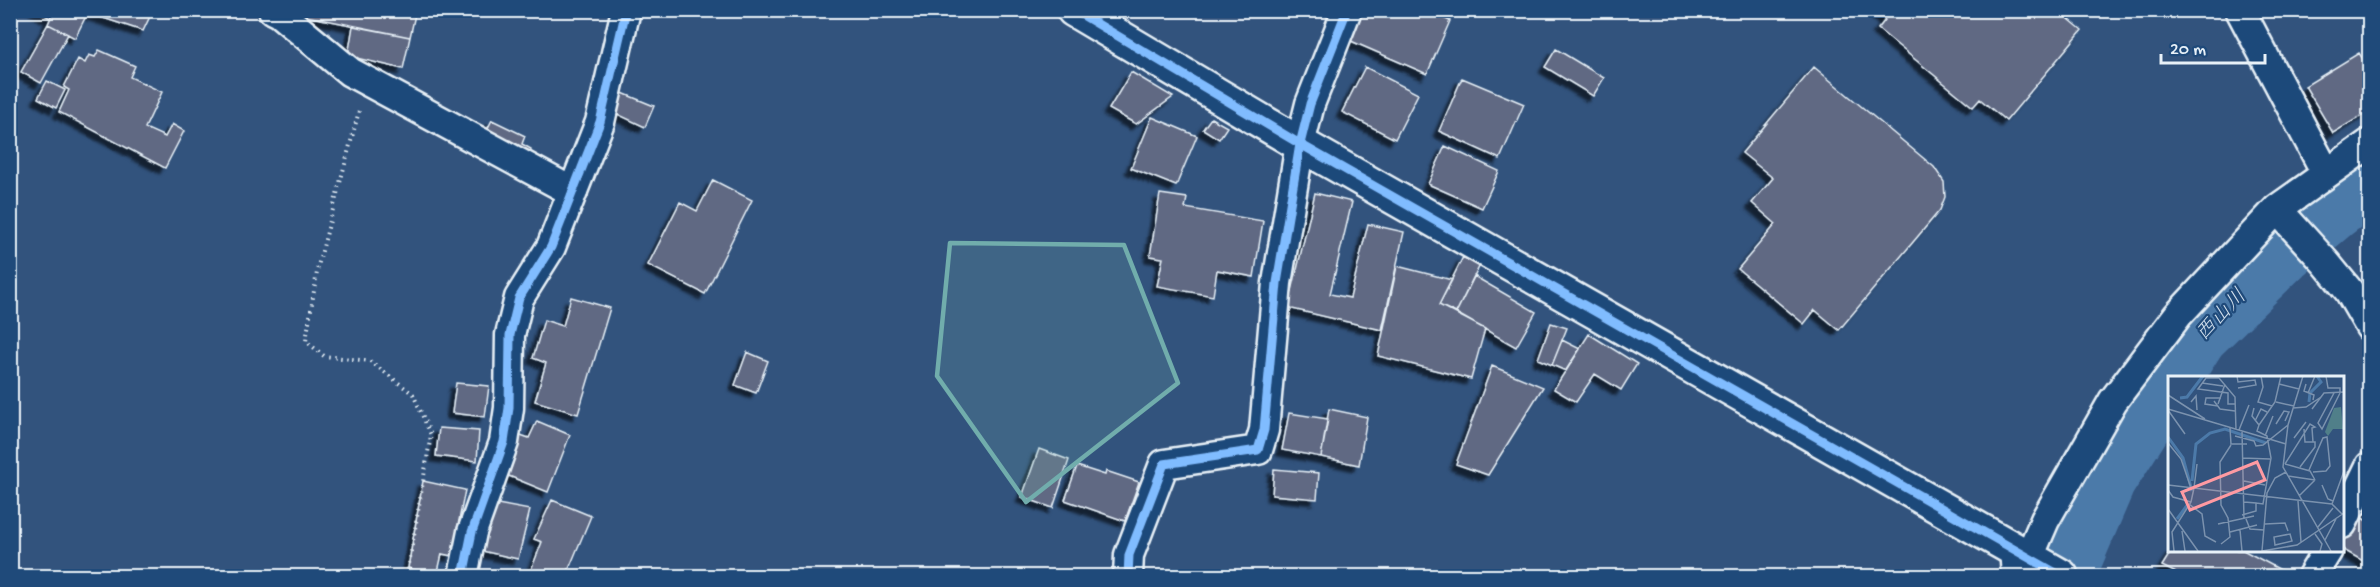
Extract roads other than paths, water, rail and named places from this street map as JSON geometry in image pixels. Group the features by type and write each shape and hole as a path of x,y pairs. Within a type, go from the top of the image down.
{"street":[{"path":"463,576 472,532 504,442 509,408 510,335 519,298 551,248 600,122 626,10"},
{"path":"1074,10 1300,144 2020,560 2061,576"},
{"path":"1128,576 1129,555 1164,464 1257,450 1264,430 1277,283 1300,144 1310,104 1347,10"},
{"path":"2240,10 2326,173"},
{"path":"277,11 350,72 573,192"},
{"path":"2020,560 2113,401 2178,315 2326,173 2370,143"},
{"path":"2282,215 2349,291 2370,327"},
{"path":"2344,522 2370,466"},
{"path":"2312,576 2327,551"}],"waterway":[{"name":"西山川","path":"2171,376 2197,335 2286,249 2332,210 2370,182"},
{"name":"西山川","path":"2064,576 2105,480 2168,381"}]}
